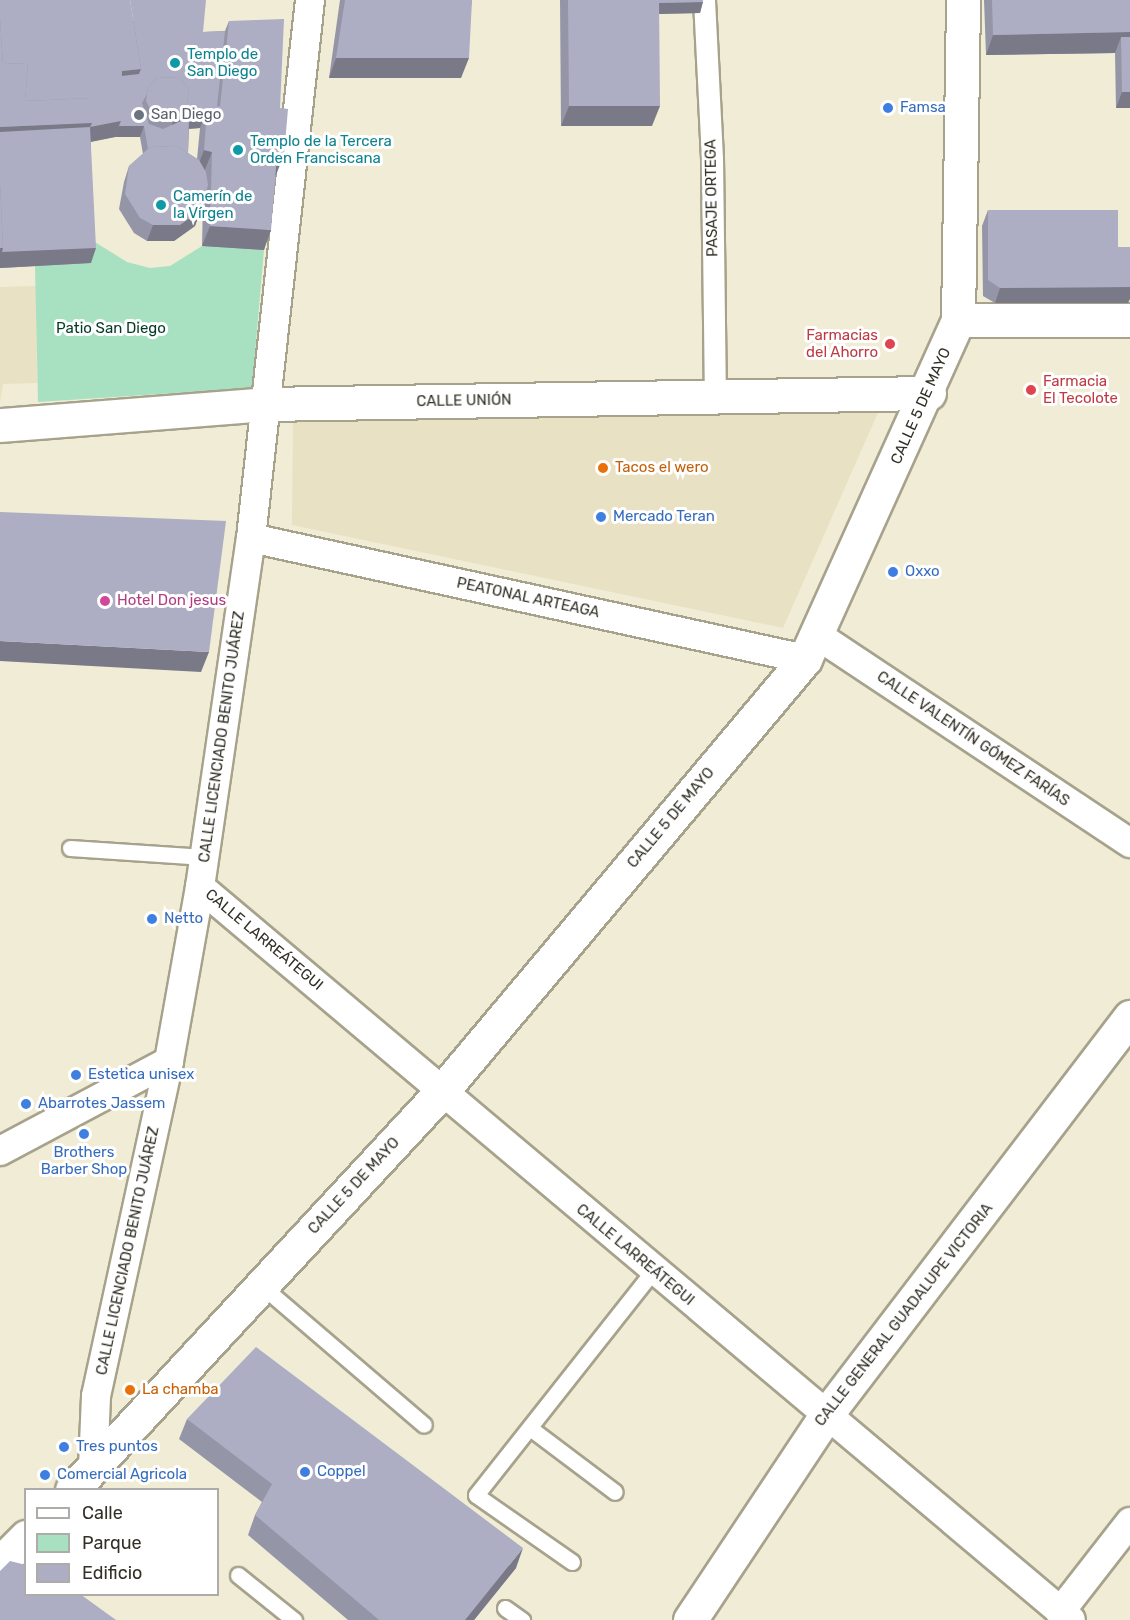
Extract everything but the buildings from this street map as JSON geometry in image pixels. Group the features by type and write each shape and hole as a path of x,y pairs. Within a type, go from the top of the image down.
{"street":[{"name":"CALLE LICENCIADO BENITO JUÁREZ","path":"82,1479 96,1396 169,1061 205,857 251,538 310,0"},
{"name":"PASAJE ORTEGA","path":"704,0 711,158 714,396"},
{"name":"CALLE 5 DE MAYO","path":"82,1479 443,1089 811,647 928,393 958,320 963,0"},
{"path":"958,320 1130,320"},
{"name":"CALLE UNIÓN","path":"0,425 265,404 928,393"},
{"name":"PEATONAL ARTEAGA","path":"251,538 811,647"},
{"name":"CALLE VALENTÍN GÓMEZ FARÍAS","path":"811,647 1130,843"},
{"name":"CALLE LARREÁTEGUI","path":"200,887 443,1089 653,1271 1062,1617"},
{"name":"CALLE GENERAL GUADALUPE VICTORIA","path":"690,1620 825,1415 1130,1017"},
{"path":"0,1151 169,1061"},
{"path":"1062,1617 1130,1522"},
{"path":"24,1539 0,1564 24,1581"}],"lane":[{"path":"70,848 205,857"},
{"path":"572,1562 476,1495 653,1271"},
{"path":"262,1286 424,1425"},
{"path":"530,1428 615,1492"},
{"path":"238,1575 294,1620"},
{"path":"506,1608 522,1620"}],"shaded area":[{"path":"36,286 37,383 3,384 0,402 0,287"},
{"path":"880,408 783,628 292,525 293,421"}],"green space":[{"name":"Patio San Diego","path":"90,239 127,262 150,268 170,266 202,246 264,250 252,388 38,402 35,266 90,263"}],"place":[{"name":"Templo de San Diego","path":"175,63"},
{"name":"Famsa","path":"888,108"},
{"name":"San Diego","path":"139,115"},
{"name":"Templo de la Tercera Orden Franciscana","path":"238,150"},
{"name":"Camerín de la Vírgen","path":"161,205"},
{"name":"Farmacias del Ahorro","path":"890,344"},
{"name":"Farmacia El Tecolote","path":"1031,390"},
{"name":"Tacos el wero","path":"603,468"},
{"name":"Mercado Teran","path":"601,517"},
{"name":"Oxxo","path":"893,572"},
{"name":"Hotel Don jesus","path":"105,601"},
{"name":"Netto","path":"152,919"},
{"name":"Estetica unisex","path":"76,1075"},
{"name":"Abarrotes Jassem","path":"26,1104"},
{"name":"Brothers Barber Shop","path":"84,1134"},
{"name":"La chamba","path":"130,1390"},
{"name":"Tres puntos","path":"64,1447"},
{"name":"Coppel","path":"305,1472"},
{"name":"Comercial Agricola","path":"45,1475"}]}
